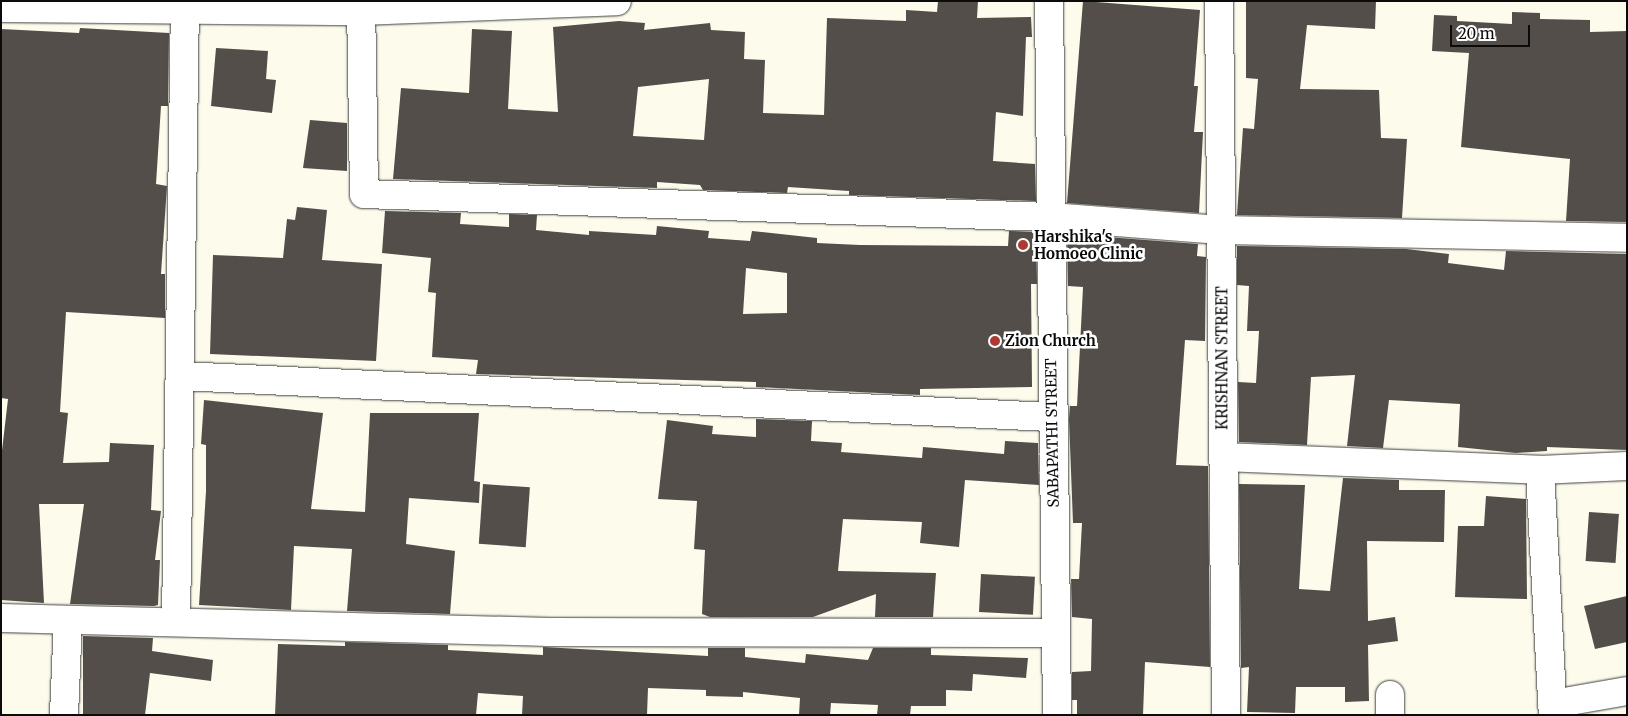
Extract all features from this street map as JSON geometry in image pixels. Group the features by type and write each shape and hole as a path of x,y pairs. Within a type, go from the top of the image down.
{"street":[{"name":"SABAPATHI STREET","path":"1049,1 1051,417 1057,715"},
{"name":"KRISHNAN STREET","path":"1219,1 1226,715"},
{"path":"1,8 185,4 361,6 606,2"},
{"path":"176,622 185,4"},
{"path":"361,6 364,194 1050,217 1221,230 1627,238"},
{"path":"181,376 1051,417"},
{"path":"1223,456 1540,470 1627,466"},
{"path":"1540,470 1553,709 1627,692"},
{"path":"1,618 549,632 1056,633"},
{"path":"64,715 68,621"}],"building":[{"path":"938,1 978,1 977,18 1031,17 1032,37 1026,37 1023,116 996,112 993,161 1035,164 1036,201 849,195 849,191 788,187 787,193 703,190 700,185 657,182 657,188 393,179 401,88 469,93 472,29 512,31 508,109 558,112 553,27 619,21 645,23 644,30 710,23 711,30 745,32 744,59 765,60 763,113 824,115 827,18 906,21 906,10 937,12","holes":["709,79 704,140 633,136 638,87"]},
{"path":"1083,1 1200,10 1194,86 1198,86 1194,132 1203,132 1199,213 1067,203"},
{"path":"1246,1 1376,1 1375,29 1307,25 1300,89 1379,90 1381,138 1407,139 1402,218 1237,215 1243,128 1254,129 1258,79 1246,78"},
{"path":"1512,12 1540,13 1540,19 1590,20 1590,32 1627,31 1627,222 1566,221 1570,159 1461,147 1469,53 1432,51 1434,15 1457,16 1457,21 1512,24"},
{"path":"80,28 169,33 168,106 161,106 156,184 167,186 161,274 165,274 165,318 66,312 60,412 68,413 63,463 109,462 110,443 154,445 151,510 161,511 155,560 160,560 158,605 154,606 70,604 84,504 39,504 44,603 1,600 1,459 8,399 1,398 1,29 79,33"},
{"path":"216,48 268,51 266,79 276,80 272,113 211,106"},
{"path":"310,120 347,123 347,171 303,168"},
{"path":"297,207 327,210 322,260 382,264 376,361 210,354 213,255 283,258 287,219 295,220"},
{"path":"385,211 461,213 460,224 509,227 509,214 537,215 536,230 589,235 589,231 656,235 657,226 709,231 708,238 750,241 752,231 817,238 817,243 860,245 1008,246 1009,231 1036,232 1037,284 1031,284 1032,387 920,389 920,395 756,387 756,382 476,374 478,360 432,357 436,293 428,292 431,258 382,253","holes":["746,268 787,273 787,313 743,314"]},
{"path":"1067,234 1198,244 1197,256 1206,257 1205,341 1185,340 1176,465 1208,466 1210,667 1145,662 1143,715 1077,715 1077,700 1072,700 1072,672 1091,671 1092,619 1072,617 1071,579 1079,579 1082,523 1073,523 1069,419 1070,406 1077,406 1083,287 1068,286"},
{"path":"1237,246 1406,249 1449,254 1448,263 1504,270 1506,251 1627,254 1627,450 1547,447 1547,451 1516,453 1458,447 1460,404 1389,400 1383,448 1347,446 1355,375 1311,377 1307,445 1239,442 1238,382 1256,383 1259,331 1247,331 1249,286 1237,285"},
{"path":"204,400 323,413 311,509 365,512 370,413 479,413 474,481 480,482 479,503 409,498 406,544 455,551 450,614 347,611 352,549 294,546 291,610 199,605 206,491 206,445 201,444"},
{"path":"756,419 812,421 811,441 842,443 841,452 922,458 923,447 1004,454 1005,441 1038,443 1039,485 965,480 959,547 920,543 922,522 843,519 838,571 936,573 933,617 875,617 876,594 813,617 710,617 702,614 705,550 694,549 697,501 658,499 667,420 713,426 712,434 756,437"},
{"path":"1343,478 1399,480 1399,490 1445,490 1444,542 1367,541 1368,621 1395,617 1398,641 1368,645 1369,701 1345,702 1345,687 1296,687 1295,713 1247,712 1249,667 1241,668 1239,484 1305,485 1299,589 1330,591"},
{"path":"483,484 530,487 526,547 479,544"},
{"path":"1486,496 1526,499 1527,599 1455,597 1458,526 1484,526"},
{"path":"1589,512 1619,514 1616,563 1586,561"},
{"path":"981,574 1035,577 1033,615 979,612"},
{"path":"1627,596 1627,642 1595,649 1584,606"},
{"path":"83,636 153,638 152,651 213,660 211,681 150,673 145,715 83,715"},
{"path":"345,642 448,645 448,650 543,655 543,647 708,656 708,648 745,648 745,657 805,663 806,654 868,660 873,648 931,648 931,655 1028,658 1026,678 973,674 972,691 946,690 946,706 911,706 910,715 877,715 878,705 831,703 830,715 799,715 800,698 743,692 743,697 706,696 706,690 648,688 647,715 522,715 523,696 478,693 476,715 275,715 278,644 345,646"}],"place":[{"name":"Harshika's Homoeo Clinic","path":"1023,245"},
{"name":"Zion Church","path":"995,341"}]}
